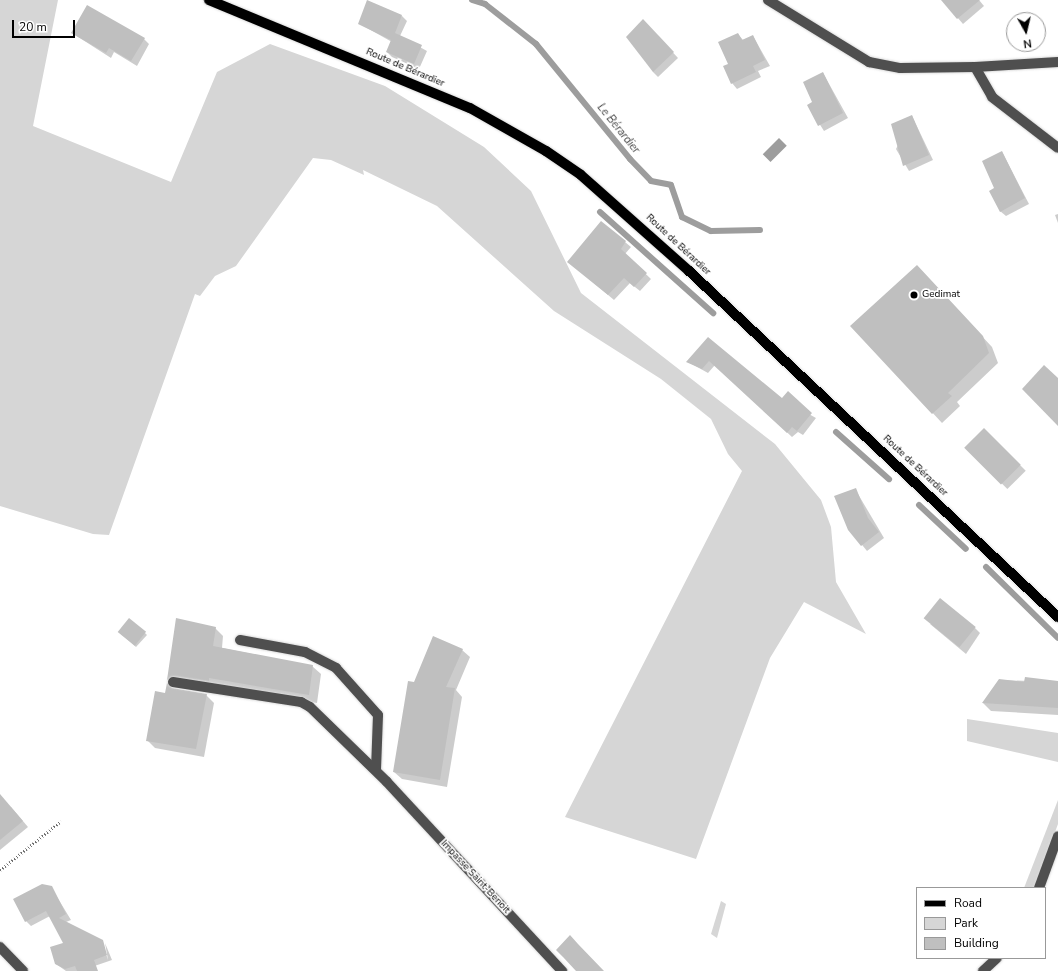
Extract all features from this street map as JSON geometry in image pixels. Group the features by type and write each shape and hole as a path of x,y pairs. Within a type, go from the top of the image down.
{"main road":[{"name":"Route de Bérardier","path":"209,0 470,108 546,150 581,175 718,298 1058,617"}],"street":[{"path":"768,0 869,62 900,68 975,67 1058,62"},
{"path":"975,67 992,97 1058,148"},
{"path":"240,640 305,652 336,668 378,715 376,770"},
{"name":"Impasse Saint-Benoit","path":"173,682 301,702 321,716 376,770 562,971"},
{"path":"1039,887 1058,836"},
{"path":"0,948 23,971"},
{"path":"983,971 996,959"}],"path":[{"path":"0,870 61,821"}],"green space":[{"path":"0,0 58,0 33,126 171,182 217,72 270,44 385,86 484,147 531,191 581,293 775,444 821,500 831,527 836,582 866,634 804,602 770,658 696,859 565,817 742,471 728,454 711,419 661,379 554,311 437,206 363,170 364,175 331,160 313,158 236,266 215,276 200,296 195,294 109,535 93,534 0,506"},
{"path":"967,719 1058,733 1058,762 967,741"},
{"path":"1058,800 1058,824 1034,887 1024,887"},
{"path":"721,901 726,904 717,938 711,934"}],"shaded area":[{"path":"779,138 787,146 771,162 763,154"}],"building":[{"path":"367,0 402,15 395,33 422,45 414,64 386,52 391,40 358,24"},
{"path":"941,0 980,0 957,19"},
{"path":"87,5 145,38 131,61 109,48 106,53 71,33"},
{"path":"643,19 674,52 653,72 626,37"},
{"path":"738,33 742,40 753,35 765,60 753,66 756,72 731,84 723,66 728,64 718,42"},
{"path":"823,72 843,113 818,126 807,105 812,102 803,82"},
{"path":"912,115 929,155 903,166 891,124"},
{"path":"1002,151 1025,198 1000,212 989,191 994,188 982,161"},
{"path":"601,221 626,241 621,249 647,273 634,287 624,278 608,295 567,262"},
{"name":"Gedimat","path":"917,265 983,336 989,353 948,393 952,396 932,414 850,326"},
{"path":"708,337 782,398 788,391 812,413 797,431 792,427 787,433 709,361 702,369 686,362"},
{"path":"1044,365 1058,378 1058,426 1022,389"},
{"path":"984,428 1021,465 1001,485 964,448"},
{"path":"856,488 868,518 879,532 861,546 848,530 834,496"},
{"path":"940,598 976,627 959,647 924,618"},
{"path":"129,618 146,632 135,646 118,632"},
{"path":"176,618 216,627 213,646 313,665 309,695 209,678 209,681 174,676 167,680"},
{"path":"433,636 463,649 446,687 455,688 440,780 393,772 408,681 414,682"},
{"path":"1025,677 1058,681 1058,708 982,703 999,679 1024,682"},
{"path":"167,683 172,688 207,694 196,749 146,741 155,691 165,693"},
{"path":"0,794 23,821 0,840"},
{"path":"42,884 52,886 66,914 59,918 103,940 107,955 94,960 98,971 77,971 75,966 65,969 55,964 50,947 63,943 46,911 25,922 13,899"},
{"path":"570,935 604,971 576,971 556,950"}],"waterway":[{"name":"Le Bérardier","path":"472,0 485,4 536,44 630,159 651,181 671,185 682,217 711,231 760,230"},
{"path":"600,212 713,313"},
{"path":"836,432 889,479"},
{"path":"919,505 966,549"},
{"path":"986,567 1058,638"}],"place":[{"name":"Gedimat","path":"914,295"}]}
